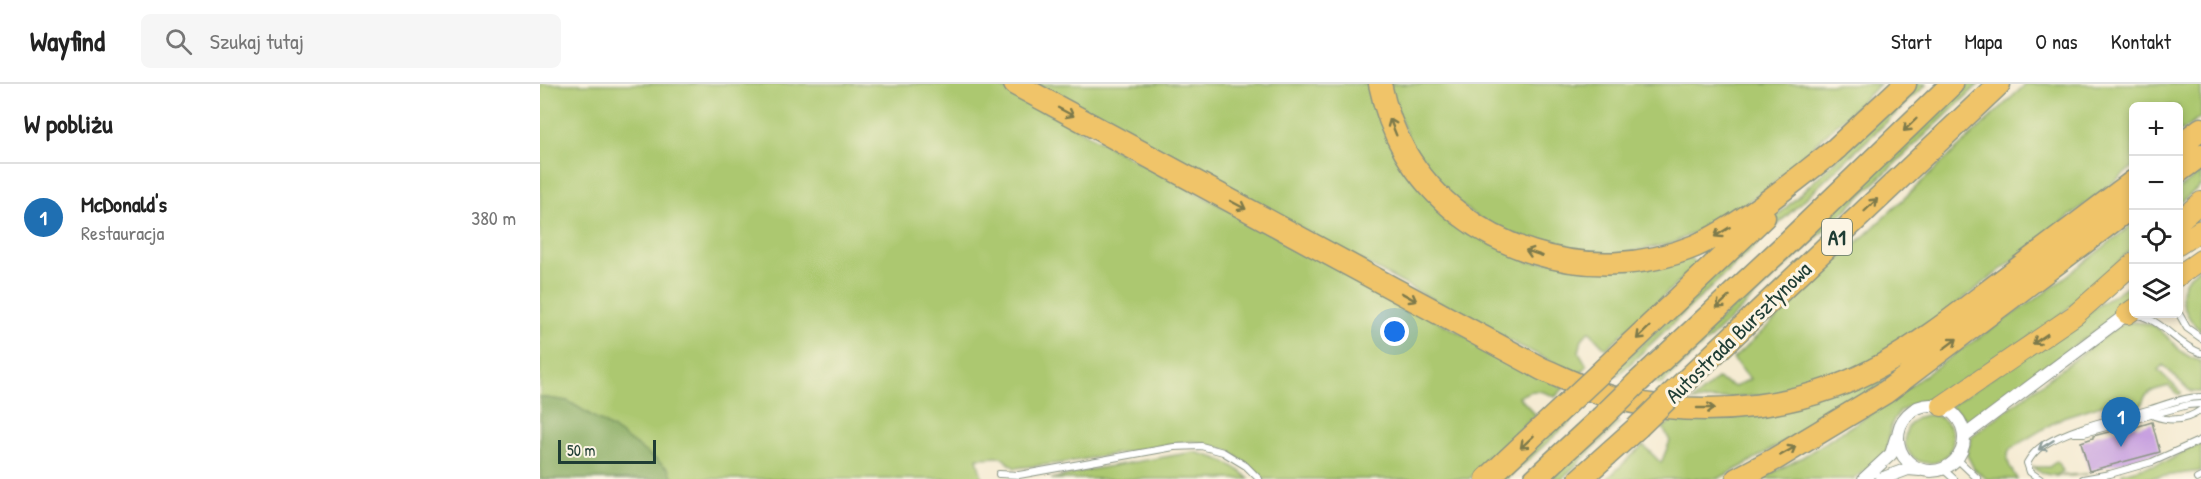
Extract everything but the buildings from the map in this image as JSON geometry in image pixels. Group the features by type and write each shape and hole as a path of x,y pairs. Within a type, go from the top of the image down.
{"highway":[{"path":"1015,84 1542,369 1621,400 1682,407 1732,408 1787,400 1827,389 1882,365 1941,327 2129,184"},
{"path":"1380,84 1391,120 1406,154 1426,181 1450,205 1485,231 1503,241 1540,256 1574,262 1612,264 1640,261 1676,253 1696,245 1719,235 1837,148"},
{"path":"1487,479 1905,84"},
{"name":"Autostrada Bursztynowa","path":"1535,479 1783,247 1952,84"},
{"name":"Autostrada Bursztynowa","path":"1580,479 1638,427 1999,84"},
{"path":"2183,142 2201,129"},
{"path":"2183,168 2201,155"},
{"path":"1737,479 1775,459 1886,392 2129,208"}],"main road":[{"path":"2183,218 2201,202"},
{"path":"2183,242 2201,230"},
{"path":"2183,273 2201,260"},
{"path":"2075,315 2132,264"},
{"path":"1942,406 2129,279"}],"street":[{"path":"1964,436 2129,312"},
{"path":"1864,479 1891,454 1904,418 1918,407 1930,404 1942,406 1953,413 1961,423 1964,436 1963,448 1957,459 1943,469 1933,472 1908,469 1881,479"},
{"path":"1897,434 1898,446 1903,457 1911,465 1921,470"}],"lane":[{"path":"2148,318 2157,322 2184,345 2201,353"},
{"path":"2181,318 2187,328 2201,338"},
{"path":"2040,479 2030,472 2027,463 2040,447 2070,432 2184,399 2201,397"},
{"path":"2070,432 2084,433 2188,405 2201,404"},
{"path":"2152,415 2169,420 2182,420 2201,410"},
{"path":"2084,479 2152,462 2201,440"},
{"path":"999,474 1019,475 1174,447 1201,446 1223,452 1246,466 1259,479"},
{"path":"1957,459 1978,479"},
{"path":"1943,469 1954,479"}],"green space":[{"path":"540,84 996,84 1564,388 1555,397 1537,391 1528,392 1519,397 1536,415 1469,479 1264,479 1228,450 1193,441 1062,463 1015,468 1001,457 977,458 982,479 540,479"},
{"path":"1034,84 1371,84 1412,178 1528,262 1689,257 1697,265 1606,349 1589,331 1582,339 1579,352 1587,366 1579,375 1506,339"},
{"path":"1386,84 1880,84 1767,189 1722,219 1673,243 1616,255 1572,253 1491,227 1446,194 1413,150"},
{"path":"1916,84 1927,84 1618,375 1612,373"},
{"path":"1970,84 1979,84 1662,384 1653,382"},
{"path":"2026,84 2201,84 2201,117 2183,130 2183,102 2129,102 2129,170 1905,344 1851,373 1791,393 1692,401 1717,379 1735,387 1750,379 1733,359"},
{"path":"2201,172 2201,185 2183,201 2183,186"},
{"path":"2129,227 2129,251 2097,283 2051,323 1940,399 1920,402 1897,415 1893,421 1886,455 1854,479 1760,479 1801,458 1875,411 2050,289"},
{"path":"2201,266 2201,331 2191,321 2183,304 2184,286"},
{"path":"2129,285 2129,306 1966,426 1962,415 1950,406"},
{"path":"2129,322 2152,325 2185,354 2201,361 2201,392 2191,392 2163,365 2158,370 2181,394 2177,394 2169,386 2148,393 2142,405 2113,413 2104,404 2063,417 2010,449 2008,461 2017,479 1987,479 1974,469 1967,455 1972,436 2119,326"},
{"path":"1878,377 1884,383 1717,479 1607,479 1643,445 1661,463 1670,441 1663,428 1677,416"},
{"path":"540,397 568,401 612,428 669,469 673,479 540,479"},
{"path":"1575,410 1581,412 1507,479 1499,479"},
{"path":"1924,415 1934,415 1946,422 1953,434 1953,444 1946,456 1934,463 1924,463 1909,452 1905,444 1905,434 1916,419"},
{"path":"1611,421 1619,423 1562,479 1550,479"},
{"path":"2201,443 2201,471 2142,479 2123,479 2122,473 2168,461"},
{"path":"1194,452 1224,461 1249,479 1051,479 1094,469"},
{"path":"2057,461 2063,471 2057,476 2043,473 2033,467 2049,467"}],"place":[{"name":"McDonald's","path":"2121,447"}]}
